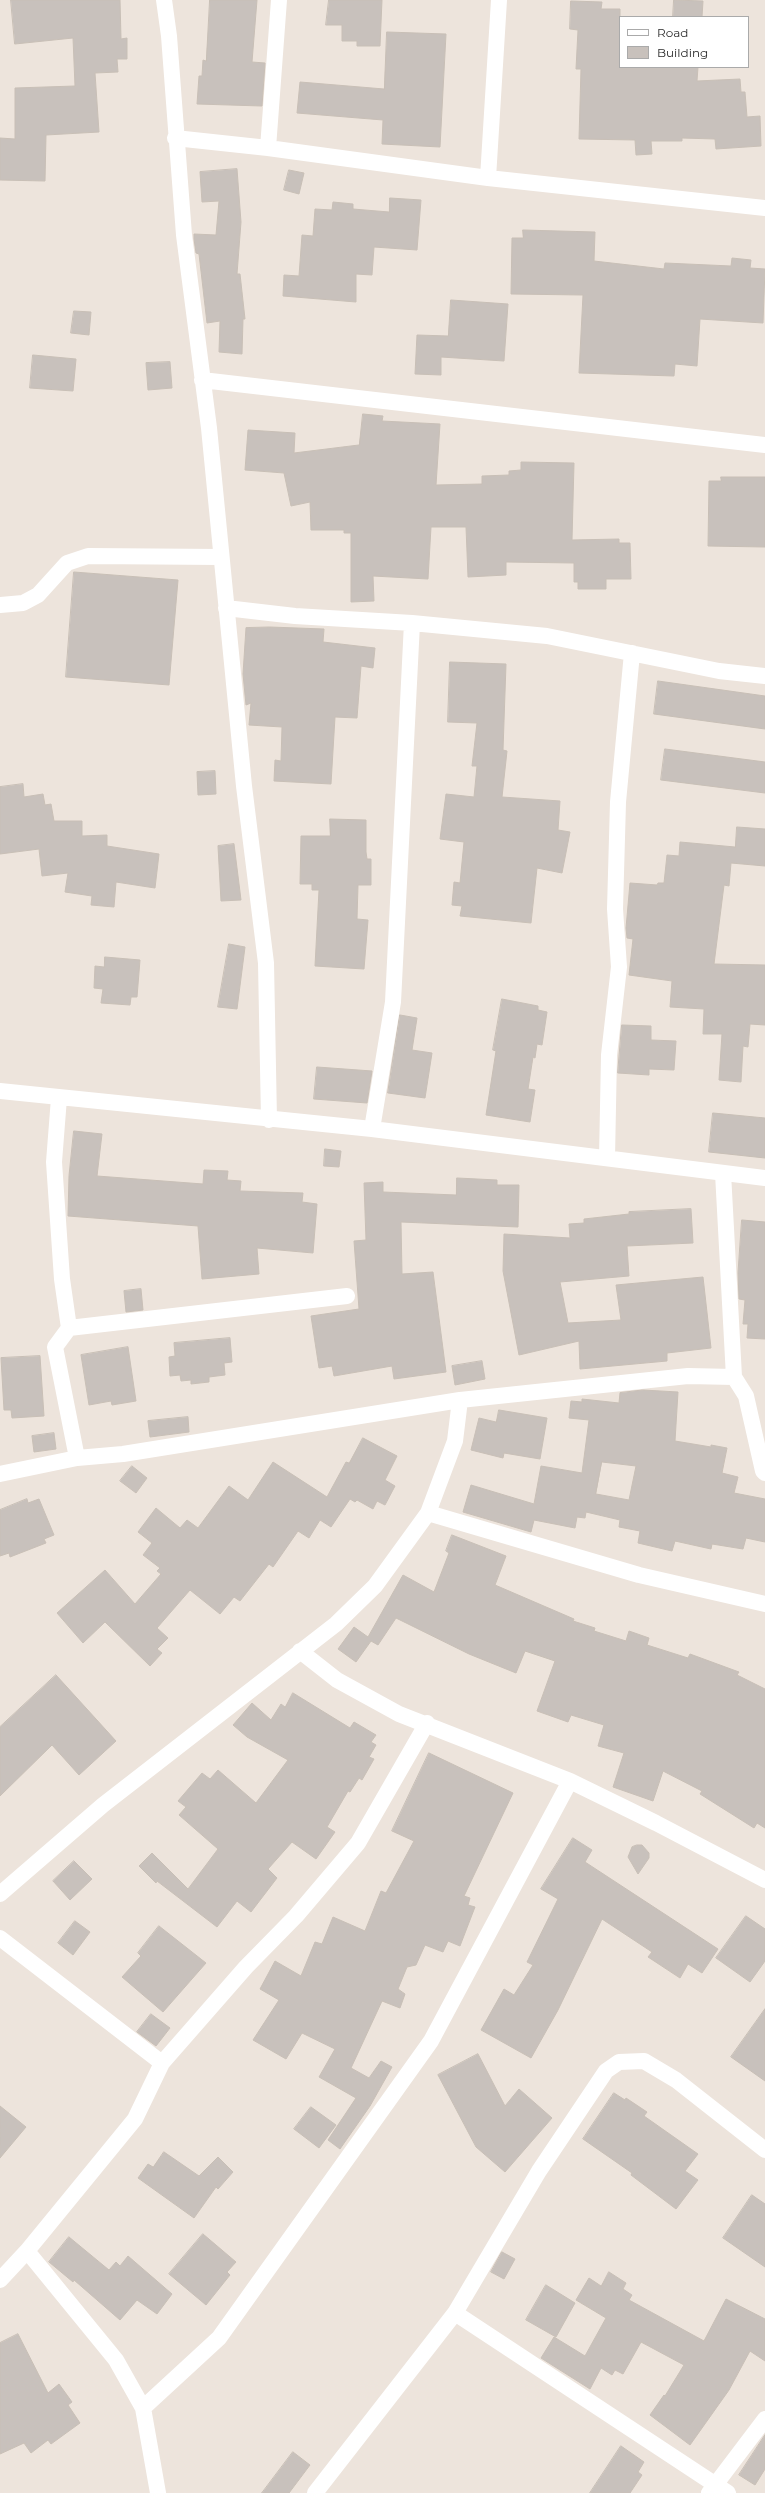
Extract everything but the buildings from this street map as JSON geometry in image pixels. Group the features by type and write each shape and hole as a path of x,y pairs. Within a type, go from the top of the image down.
{"street":[{"path":"164,0 169,36 175,138 184,235 209,428 244,786 266,963 270,1120"},
{"path":"268,148 280,0"},
{"path":"488,178 499,0"},
{"path":"175,138 268,148 488,178 765,208"},
{"path":"202,380 765,445"},
{"path":"0,605 23,603 38,595 67,563 88,556 221,557"},
{"path":"226,608 295,616 412,623 547,636 719,671 765,676"},
{"path":"372,1129 393,1002 412,623"},
{"path":"607,1158 609,1055 619,967 615,909 618,802 632,653"},
{"path":"0,1091 270,1120 372,1129 765,1178"},
{"path":"59,1098 54,1162 62,1279 69,1328 55,1347 77,1458"},
{"path":"723,1173 734,1377 746,1396 763,1471 765,1473"},
{"path":"69,1328 346,1296"},
{"path":"0,1474 77,1458 123,1454 460,1400 688,1376 734,1377"},
{"path":"0,1894 103,1805 336,1624 375,1586 428,1512 455,1441 460,1400"},
{"path":"428,1512 639,1575 765,1604"},
{"path":"300,1651 337,1680 399,1714 427,1723 570,1781 656,1823 765,1880"},
{"path":"0,2280 27,2251 135,2119 162,2063 246,1967 296,1916 358,1843 427,1723"},
{"path":"143,2408 220,2338 431,2041 570,1781"},
{"path":"0,1938 162,2063"},
{"path":"315,2493 455,2313 539,2171 606,2071 619,2062 644,2061 676,2080 765,2150"},
{"path":"27,2251 116,2360 143,2408 158,2493"},
{"path":"455,2313 712,2489 728,2493"},
{"path":"712,2489 765,2419"}]}
